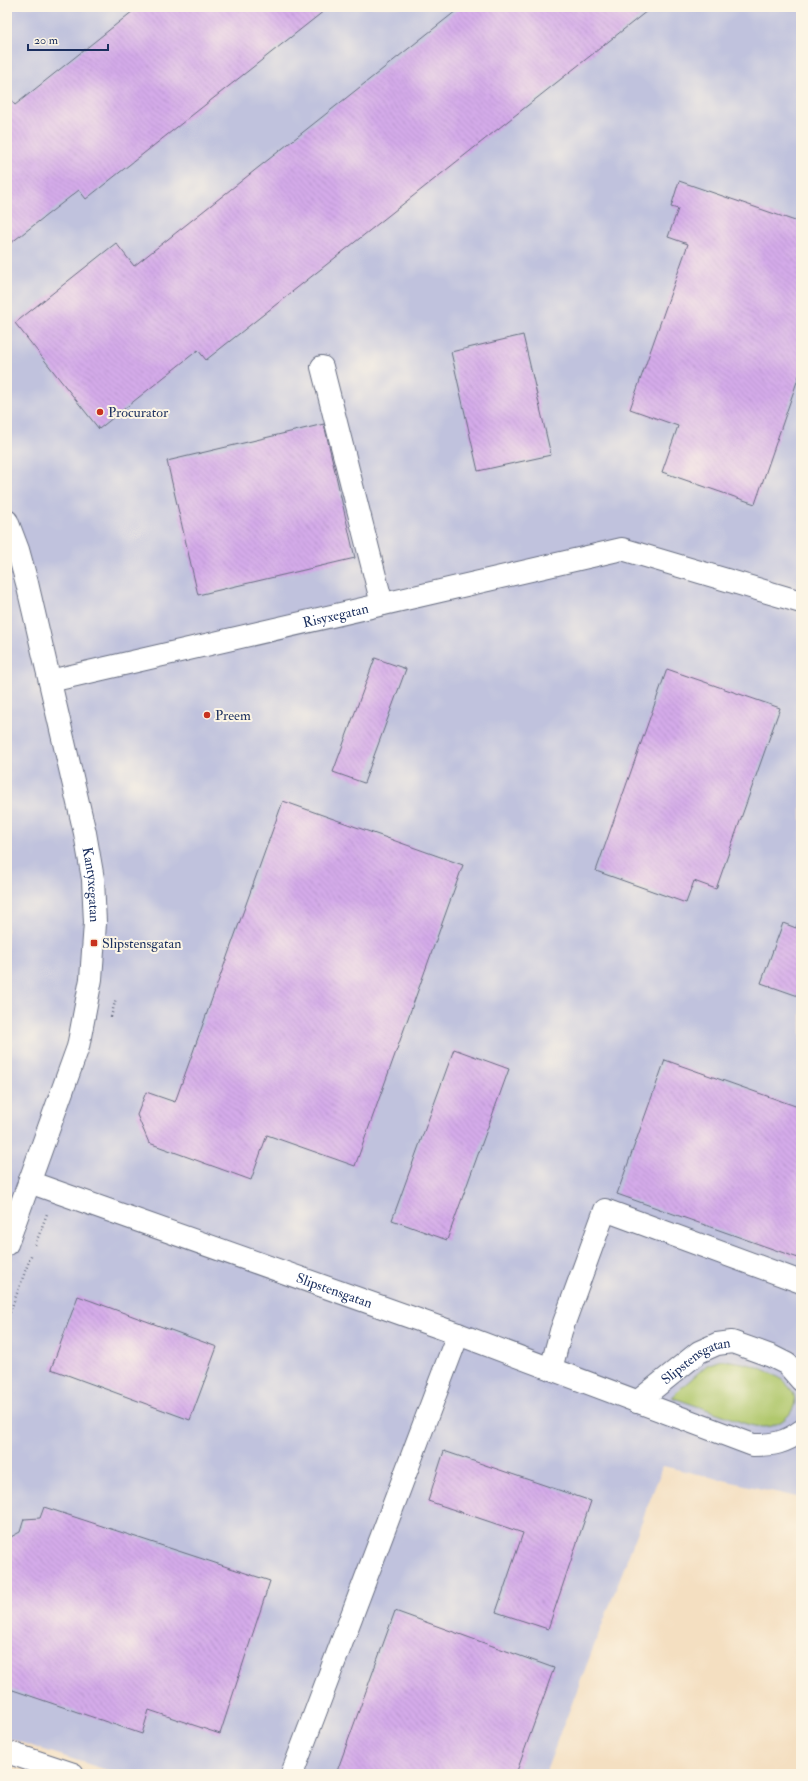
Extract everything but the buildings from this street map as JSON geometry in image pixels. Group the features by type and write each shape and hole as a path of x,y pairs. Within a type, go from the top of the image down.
{"street":[{"path":"322,367 382,604"},
{"name":"Kantyxegatan","path":"7,521 18,550 85,834 93,879 95,924 91,979 78,1047 7,1244"},
{"name":"Risyxegatan","path":"50,681 622,549 801,602"},
{"name":"Slipstensgatan","path":"30,1182 458,1334 753,1446 772,1445 790,1439 801,1431"},
{"path":"551,1369 561,1331 605,1210 801,1282"},
{"path":"292,1774 458,1334"},
{"name":"Slipstensgatan","path":"637,1402 699,1352 717,1344 732,1342 771,1356 787,1364 801,1380"},
{"path":"7,1752 73,1774"}],"shaded area":[{"path":"7,7 801,7 801,1498 663,1466 545,1774 119,1774 7,1738"}],"green space":[{"path":"721,1360 749,1364 776,1375 790,1388 794,1395 795,1402 789,1414 778,1423 771,1426 759,1427 671,1397 707,1365"}],"place":[{"name":"Procurator","path":"100,412"},
{"name":"Preem","path":"207,715"},
{"name":"Slipstensgatan","path":"94,943"}]}
